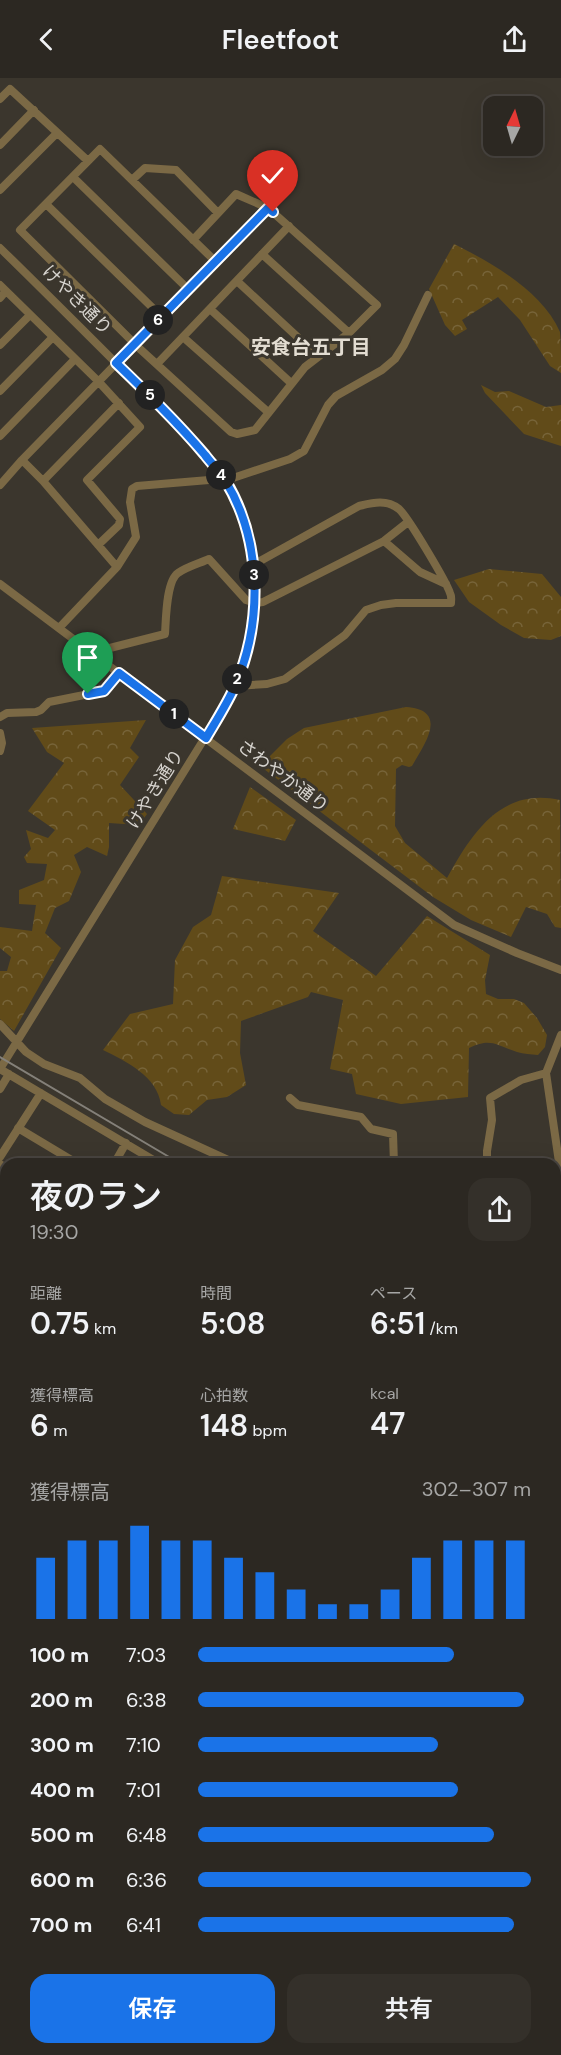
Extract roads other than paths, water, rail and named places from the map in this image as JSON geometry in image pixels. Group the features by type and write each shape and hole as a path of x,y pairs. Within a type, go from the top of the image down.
{"street":[{"path":"0,99 10,89 88,161"},
{"path":"0,145 34,110"},
{"path":"0,190 57,133"},
{"path":"193,240 237,194 268,208 377,305 349,333 305,367 255,430 237,434 231,432 135,345 20,230 100,149 193,240 215,261"},
{"path":"132,180 145,168 176,170 218,213"},
{"path":"73,177 188,289"},
{"path":"46,204 162,317"},
{"path":"0,485 98,381 268,208"},
{"path":"157,364 289,226"},
{"name":"けやき通り","path":"0,248 160,405 225,480 248,536 254,565 255,603 246,654 235,686 206,738 0,1069"},
{"path":"262,254 349,333"},
{"path":"237,281 318,356"},
{"path":"2,291 53,337 141,426 87,480 120,519 119,525 98,545"},
{"path":"59,628 117,567 136,537 130,502 132,489 137,486 225,480 252,473 290,459 304,451 328,405 336,396 382,370 395,359 428,296"},
{"path":"210,309 291,383"},
{"path":"0,345 30,315"},
{"path":"0,391 53,337"},
{"path":"183,337 268,412"},
{"path":"0,436 75,359"},
{"path":"43,480 119,403"},
{"path":"22,460 43,480 117,567"},
{"path":"0,468 9,474"},
{"path":"235,686 267,684 285,679 345,635 366,610 396,603 451,603 451,595 446,584 408,522 399,509 388,503 375,502 358,507 254,565"},
{"path":"95,655 102,650 165,634 168,600 173,578 177,573 210,559 246,600 255,603 274,598 384,541 408,522"},
{"path":"384,541 420,572 446,584"},
{"name":"さわやか通り","path":"0,584 454,925 561,970"},
{"path":"0,717 7,713 36,712 42,710 49,702 104,691 119,673"},
{"path":"0,734 2,743 0,751"},
{"path":"0,1024 26,1052 44,1064 80,1078 105,1099 144,1122 224,1158"},
{"path":"558,1158 546,1072 561,1035"},
{"path":"0,1069 150,1158"},
{"path":"487,1158 492,1120 490,1098 520,1080 546,1072"},
{"path":"0,1089 9,1074"},
{"path":"0,1156 41,1093"},
{"path":"290,1098 298,1105 360,1117 370,1129 393,1134 394,1158"},
{"path":"18,1128 68,1158"},
{"path":"117,1158 126,1143"}],"railway":[{"path":"0,1057 171,1158"}],"district":[{"name":"安食台五丁目","path":"311,347"}]}
